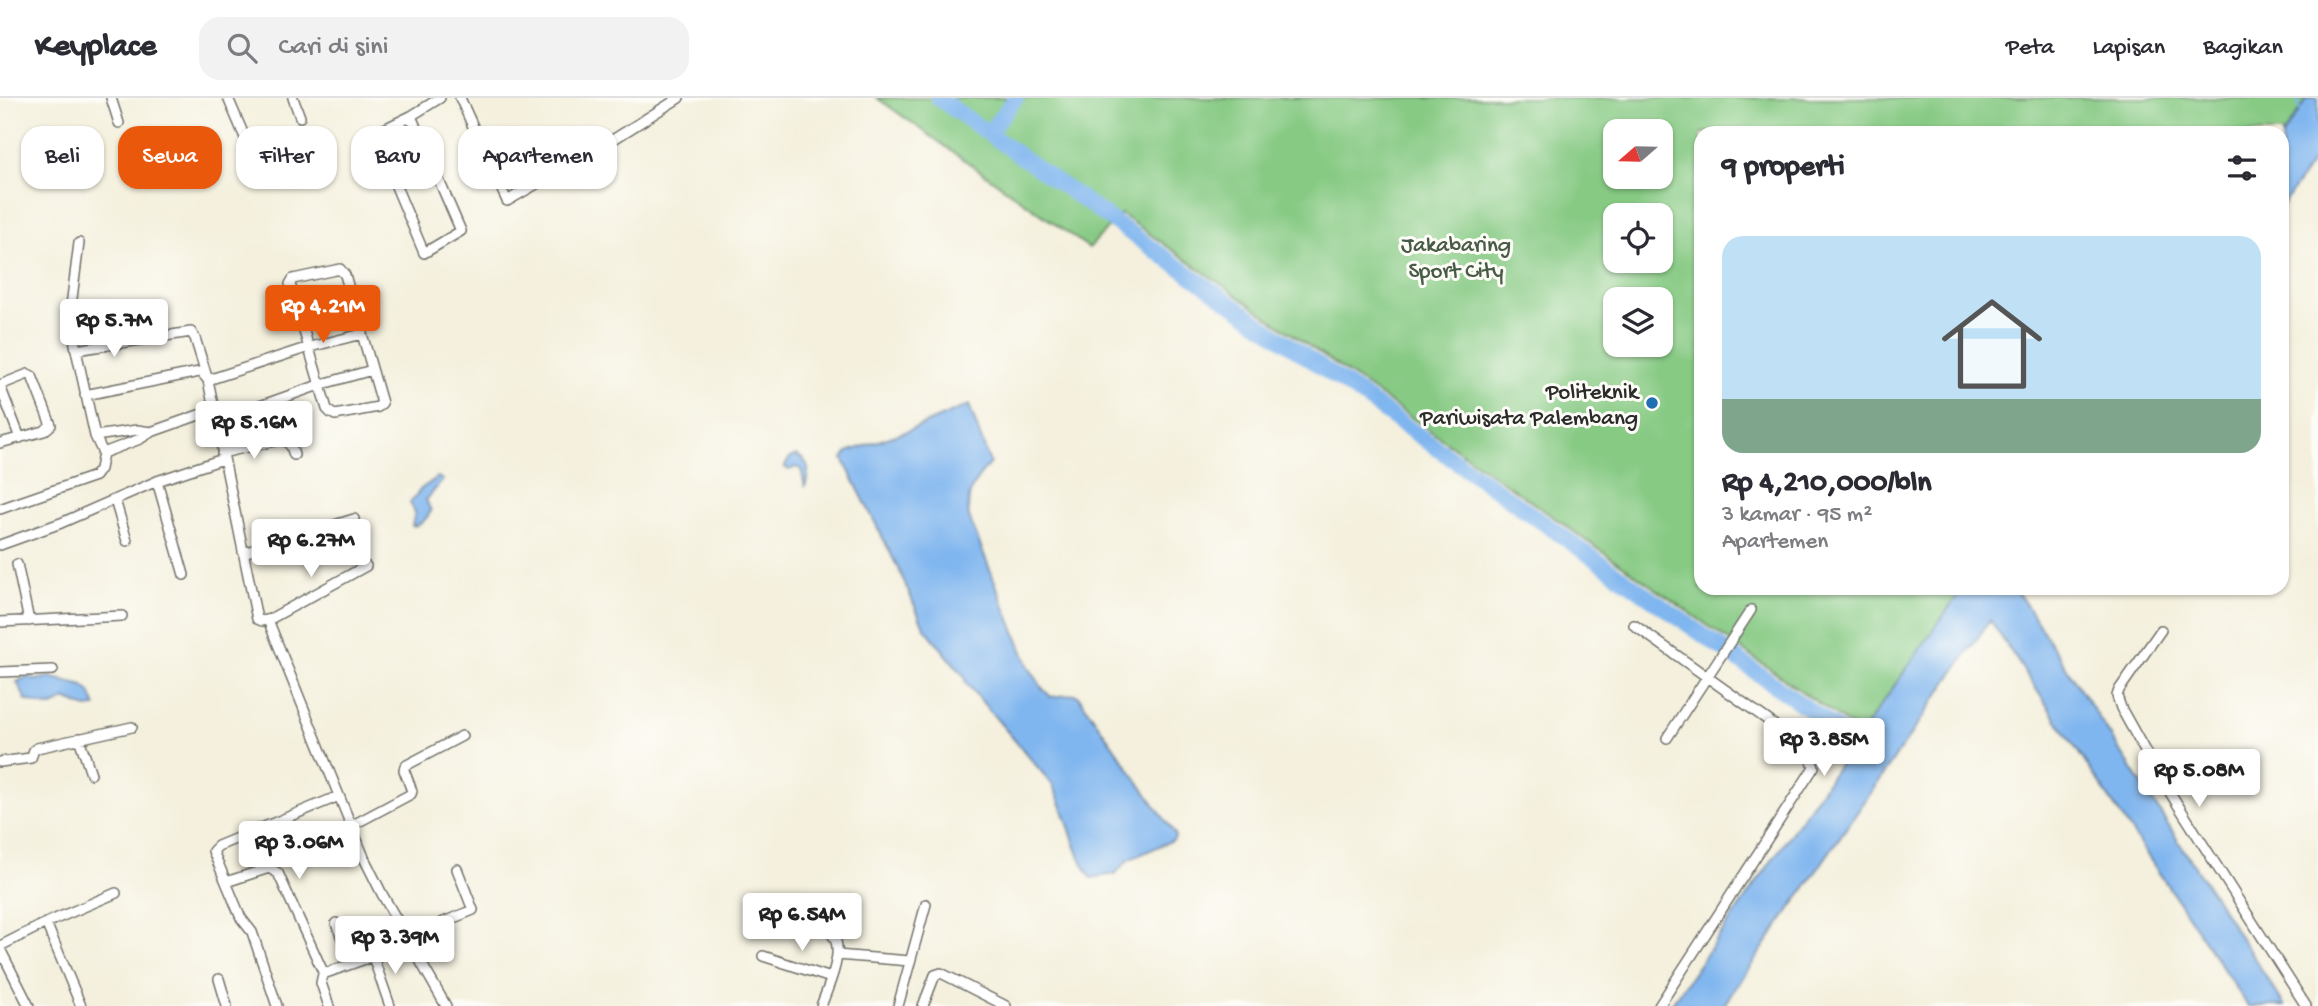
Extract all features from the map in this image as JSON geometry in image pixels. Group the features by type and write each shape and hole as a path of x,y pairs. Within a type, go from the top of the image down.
{"street":[{"path":"110,98 119,123"},
{"path":"228,98 240,126"},
{"path":"293,98 300,117"},
{"path":"411,116 461,231 424,253 374,134 440,98"},
{"path":"460,98 507,201 679,98"},
{"path":"0,509 95,476 100,469 103,453 95,436 85,395 71,314 79,243"},
{"path":"343,270 381,405 333,414 329,412 298,313 290,284 293,279 306,274 343,270"},
{"path":"298,313 352,302"},
{"path":"76,350 191,331 195,335 208,380 256,617 260,621 268,620 366,566"},
{"path":"208,380 308,347 362,334"},
{"path":"215,422 319,385 372,370"},
{"path":"85,395 199,372 208,380"},
{"path":"0,443 20,438 50,428 51,422 30,374 0,385 20,438"},
{"path":"103,453 213,410"},
{"path":"95,436 137,430 151,432"},
{"path":"0,545 61,523 222,456 283,439 291,446 294,456"},
{"path":"157,481 184,575"},
{"path":"115,500 127,541"},
{"path":"243,553 354,519"},
{"path":"17,564 29,621"},
{"path":"1667,738 1751,610"},
{"path":"0,622 122,616"},
{"path":"268,620 351,826 382,894 446,1006"},
{"path":"1634,625 1810,754 1814,768 1660,1006"},
{"path":"2161,630 2119,690 2117,696 2120,708 2155,769 2306,1006"},
{"path":"0,672 53,670"},
{"path":"0,762 27,760 35,749 132,727"},
{"path":"351,826 411,794 404,767 462,736"},
{"path":"79,738 91,775"},
{"path":"277,1006 252,932 241,918 214,855 215,848 339,796"},
{"path":"226,882 269,868 278,873 324,974 321,983 330,1006"},
{"path":"324,974 373,957 473,910 457,869"},
{"path":"29,1006 0,947 46,923 116,893"},
{"path":"898,1006 926,904"},
{"path":"46,923 81,1006"},
{"path":"336,923 352,964"},
{"path":"821,1006 838,947 835,939 824,927"},
{"path":"837,955 910,961"},
{"path":"763,956 831,978"},
{"path":"373,957 390,1006"},
{"path":"923,1006 935,975 941,973 1006,1006"},
{"path":"219,979 227,1006"}],"green space":[{"name":"Jakabaring Sport City","path":"877,98 2308,98 2289,126 1694,126 1694,595 1958,595 1861,733 1121,214 1089,248"}],"water":[{"path":"2308,98 2318,98 2318,154 2289,196 2289,126"},
{"path":"969,405 990,463 972,487 968,501 969,517 1029,667 1051,697 1075,694 1079,697 1175,834 1173,840 1128,860 1115,874 1091,878 1079,855 1052,784 966,683 964,676 924,627 899,570 843,459 847,452 910,430"},
{"path":"796,455 807,465 805,487 801,469 796,467 789,470 784,467 790,458"},
{"path":"438,477 443,480 426,500 431,511 421,523 412,526 415,512 410,503 421,489"},
{"path":"1958,595 2020,595 2285,1006 2248,1006 1990,620 1723,1006 1670,1006"},
{"path":"29,676 35,680 50,677 83,686 90,692 96,707 86,708 65,699 51,706 26,700 17,682"}],"waterway":[{"path":"938,98 1854,741"},
{"path":"988,133 1016,98"},
{"path":"2297,98 2301,110"}],"place":[{"name":"Politeknik Pariwisata Palembang","path":"1652,403"}]}
